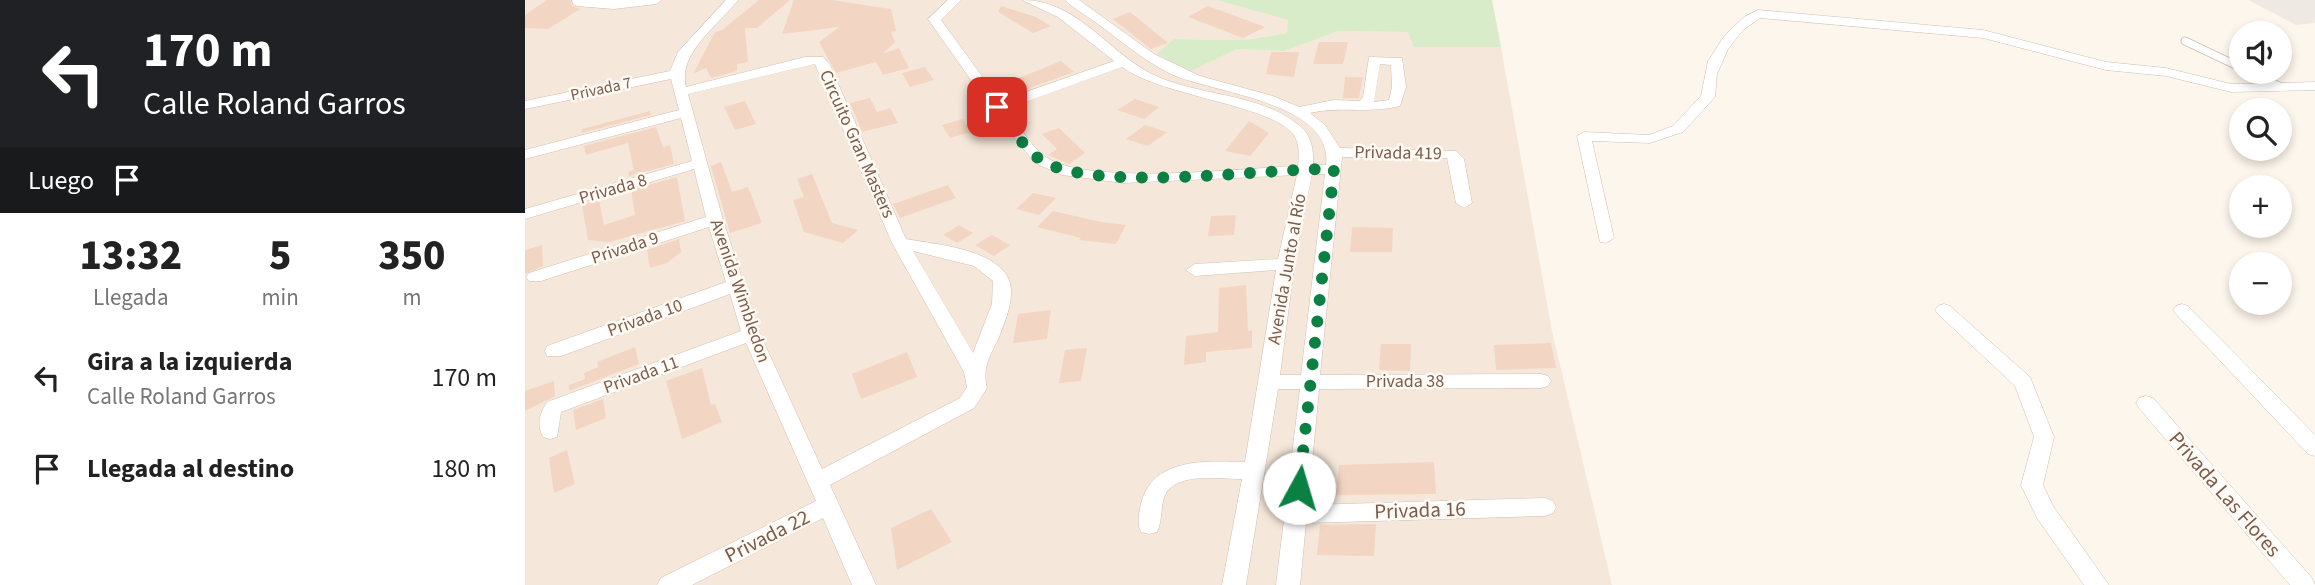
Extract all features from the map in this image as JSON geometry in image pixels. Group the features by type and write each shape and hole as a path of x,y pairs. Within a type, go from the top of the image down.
{"street":[{"path":"577,2 614,5 656,0"},
{"path":"676,74 683,54 732,0"},
{"path":"955,0 934,19 1039,160 1067,172 1123,178 1305,168 1334,160"},
{"name":"Avenida Junto al Río","path":"1028,0 1076,21 1122,63 1151,79 1279,103 1319,127 1334,160 1288,585"},
{"name":"Avenida Junto al Río","path":"1071,0 1097,15 1143,52 1194,87 1291,125 1301,134 1306,152 1305,168 1285,264 1269,382 1234,585"},
{"path":"1606,238 1584,136 1650,139 1678,129 1707,97 1706,82 1731,36 1758,14 1983,34 2106,66 2166,72 2231,88 2315,86"},
{"name":"Circuito Gran Masters","path":"681,92 805,61 818,60 824,65 900,243 974,372"},
{"path":"997,107 1122,63"},
{"name":"Avenida Wimbledon","path":"676,74 715,220 751,334 815,482 864,585"},
{"name":"Privada 7","path":"525,105 676,74"},
{"path":"1296,112 1341,104 1363,105"},
{"path":"525,155 686,112"},
{"name":"Privada 419","path":"1334,160 1451,154 1457,159 1464,203"},
{"name":"Privada 8","path":"525,214 700,163"},
{"name":"Privada 9","path":"535,277 715,220"},
{"path":"815,482 967,403 977,388 974,372 1004,291 999,275 989,265 975,258 900,243"},
{"path":"1195,270 1285,264"},
{"name":"Privada 10","path":"554,351 736,285"},
{"path":"1944,310 2023,382 2044,437 2032,485 2045,512 2097,585"},
{"path":"2182,310 2315,448"},
{"name":"Privada 11","path":"551,431 549,416 554,407 751,334"},
{"name":"Privada 38","path":"1269,382 1541,380"},
{"name":"Privada Las Flores","path":"2146,403 2304,585"},
{"path":"1149,525 1158,488 1171,478 1188,472 1252,471"},
{"name":"Privada 22","path":"669,585 827,506"},
{"name":"Privada 16","path":"1296,514 1545,507"}],"lane":[{"path":"2185,41 2229,62"},
{"path":"2275,84 2279,86"}],"shaded area":[{"path":"525,0 1216,0 1289,20 1287,33 1244,40 1174,39 1187,73 1237,49 1284,51 1339,31 1409,32 1414,47 1501,47 1552,331 1612,585 525,585"},
{"path":"2248,0 2315,0 2315,23 2296,25"}],"green space":[{"path":"1216,0 1492,0 1501,47 1414,47 1408,32 1339,31 1284,51 1237,49 1187,73 1157,54 1174,39 1244,40 1287,33 1288,20"}],"building":[{"path":"547,0 570,0 572,6 580,9 548,29 525,28 525,15"},
{"path":"759,0 790,0 757,28 745,28 748,62 737,64 737,71 711,78 706,68 693,74 715,32 722,30"},
{"path":"794,0 832,0 891,9 896,31 891,32 895,42 882,54 899,48 909,68 883,75 876,62 836,73 819,42 839,27 782,34"},
{"path":"1001,6 1036,17 1051,26 1033,33 998,12"},
{"path":"1208,6 1265,27 1243,38 1188,17"},
{"path":"1130,12 1168,43 1151,49 1113,19"},
{"path":"1319,42 1348,42 1343,64 1313,64"},
{"path":"1271,52 1299,52 1294,77 1266,74"},
{"path":"1061,61 1074,72 1001,98 994,88"},
{"path":"925,67 934,80 910,87 902,73"},
{"path":"1345,77 1363,77 1359,98 1343,98"},
{"path":"870,98 877,112 890,108 898,123 862,132 850,103"},
{"path":"1135,99 1159,107 1144,119 1117,110"},
{"path":"745,101 756,124 735,130 724,107"},
{"path":"650,111 651,115 581,133 582,129"},
{"path":"963,119 971,132 950,138 942,125"},
{"path":"1249,121 1269,133 1250,156 1225,151"},
{"path":"1145,125 1167,132 1148,146 1126,139"},
{"path":"656,127 663,147 670,145 674,164 629,176 628,172 634,170 628,143 586,155 584,146"},
{"path":"1059,128 1085,153 1069,164 1048,155 1057,149 1042,134"},
{"path":"721,162 732,192 748,187 762,223 730,233 711,166"},
{"path":"812,174 832,223 858,230 843,243 804,232 793,200 804,197 797,179"},
{"path":"677,177 685,221 609,242 588,240 582,205 599,200 604,225 635,215 631,190"},
{"path":"948,185 956,198 900,218 893,204"},
{"path":"1033,193 1056,198 1039,215 1016,209"},
{"path":"1053,211 1126,225 1116,244 1079,240 1081,238 1037,227"},
{"path":"1236,215 1234,235 1208,236 1211,216"},
{"path":"959,225 973,233 957,243 943,235"},
{"path":"1352,227 1393,228 1392,252 1350,252"},
{"path":"992,235 1010,245 994,256 975,245"},
{"path":"679,239 681,252 667,263 650,268 647,250"},
{"path":"542,245 543,266 525,274 525,250"},
{"path":"1246,285 1248,331 1252,330 1252,348 1206,352 1206,362 1184,365 1186,336 1218,332 1219,288"},
{"path":"1051,310 1047,339 1013,343 1018,314"},
{"path":"1551,343 1556,368 1496,370 1494,345"},
{"path":"1381,344 1411,344 1410,371 1379,370"},
{"path":"635,347 639,364 569,391 569,385 585,379 584,373 598,367 597,362"},
{"path":"1087,348 1081,381 1059,383 1065,350"},
{"path":"907,352 917,377 861,399 852,374"},
{"path":"702,368 711,405 715,404 722,422 682,439 666,381"},
{"path":"554,381 555,396 525,411 525,391"},
{"path":"603,399 606,418 576,430 573,410"},
{"path":"567,450 575,484 554,493 549,458"},
{"path":"1434,462 1436,494 1336,495 1339,465"},
{"path":"931,509 952,542 897,570 891,528"},
{"path":"1376,524 1374,556 1317,555 1320,525"}],"route":[{"path":"997,107 1039,160 1067,172 1123,178 1305,168 1334,169 1299,488"}]}
